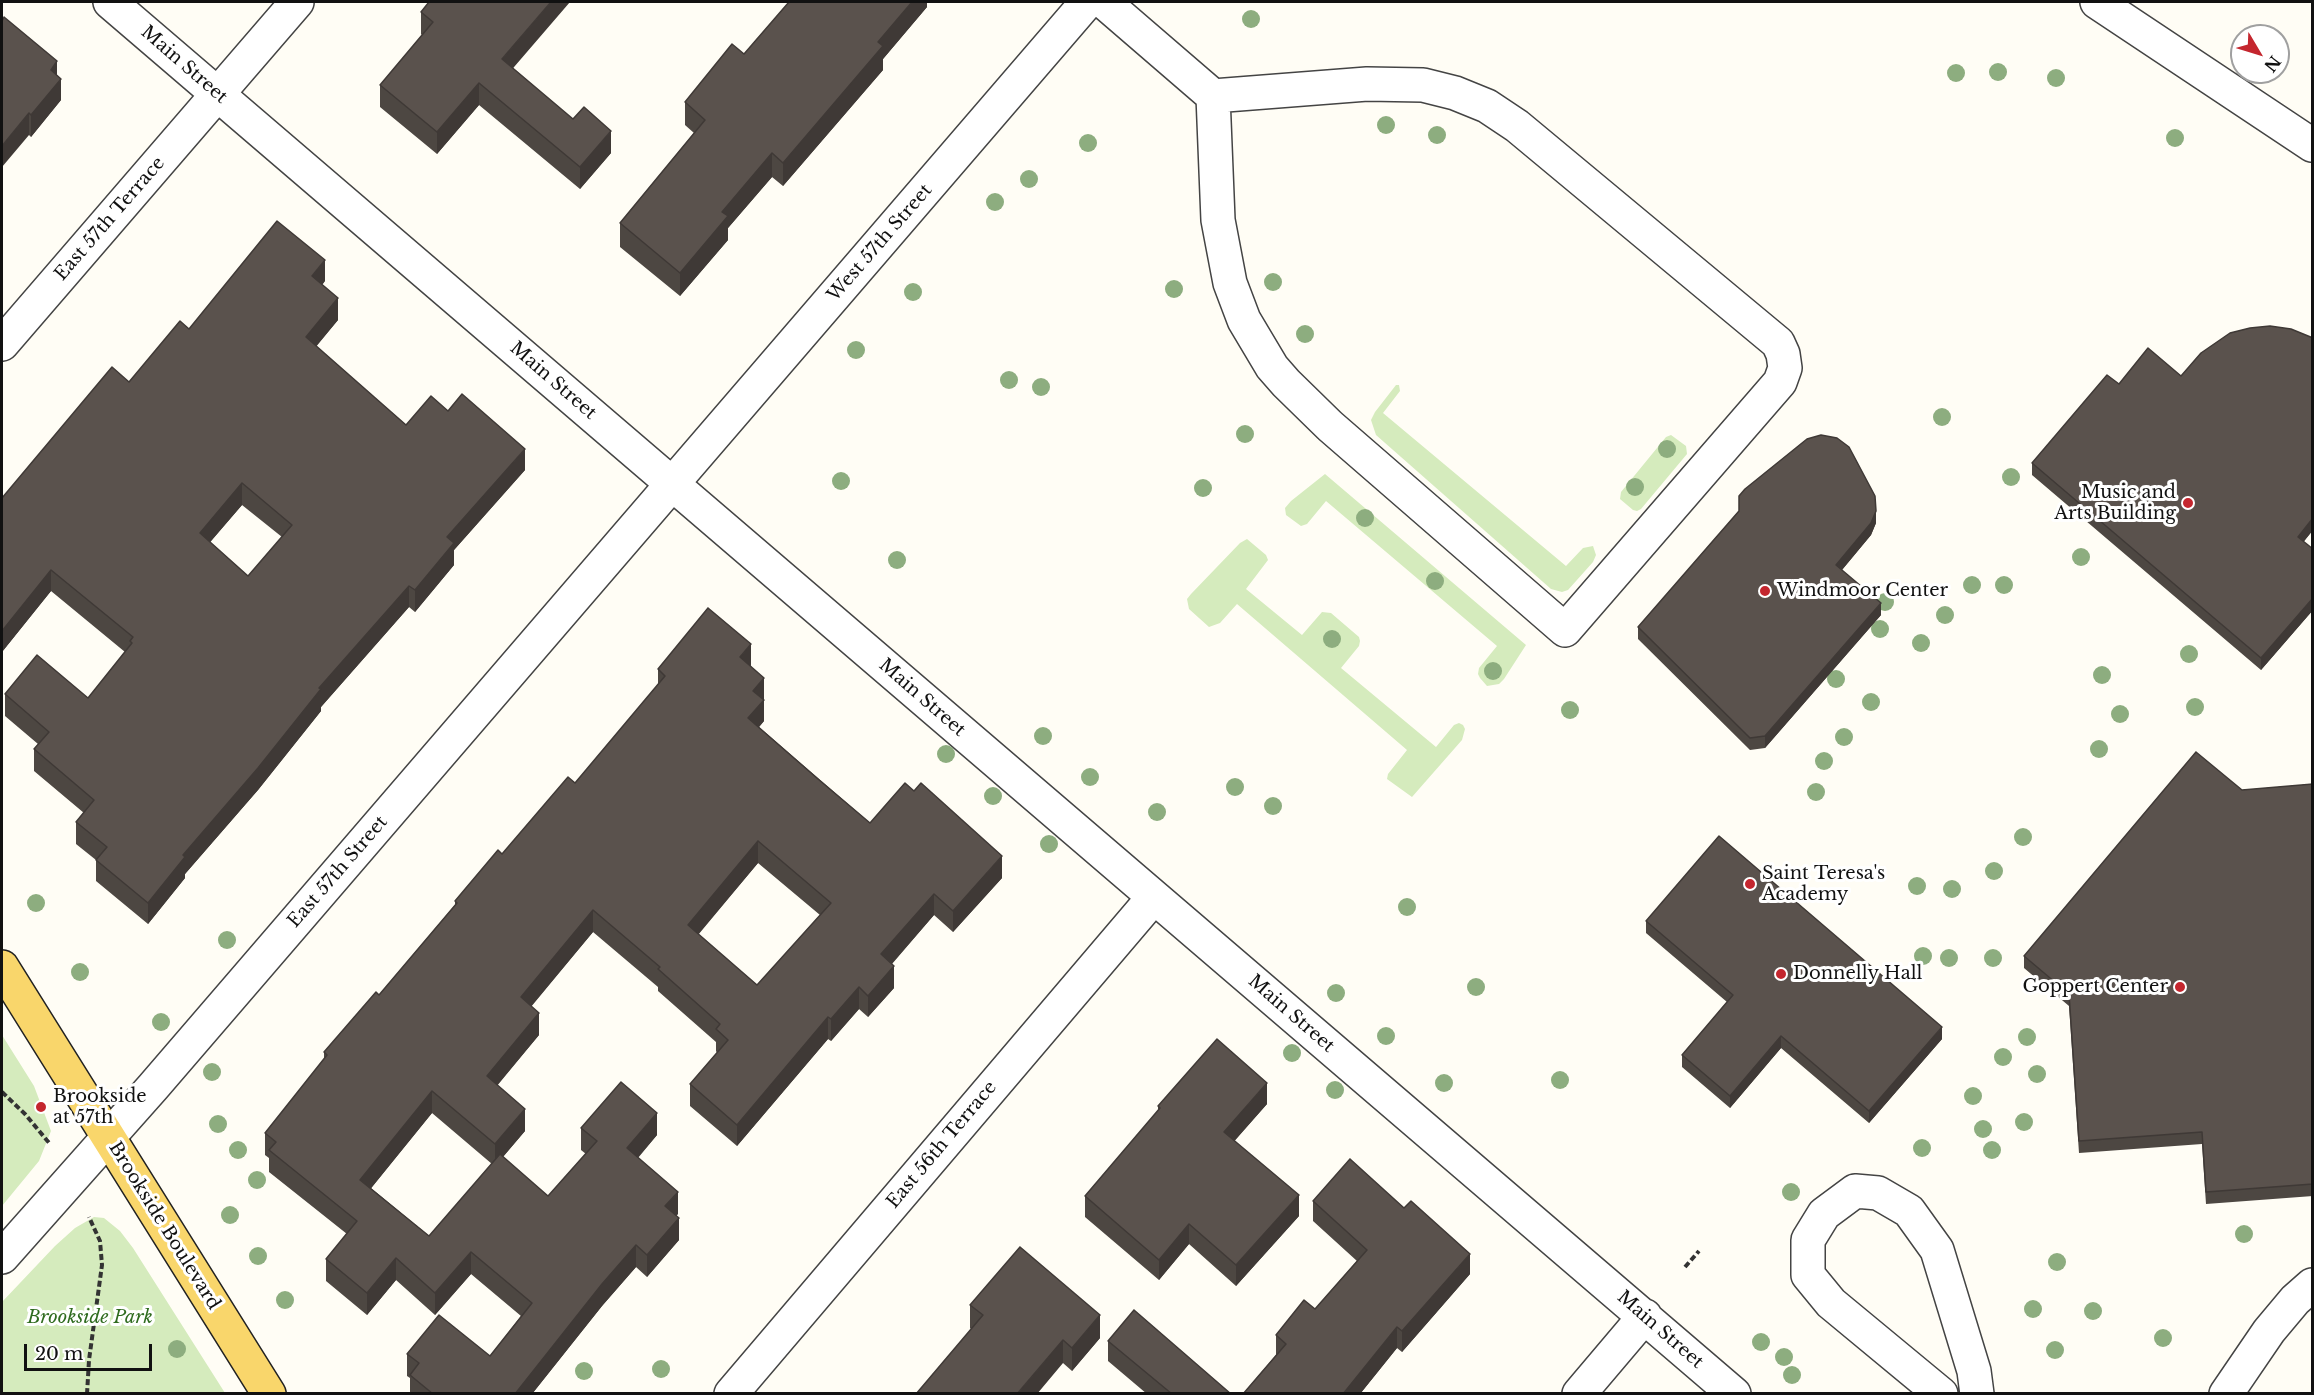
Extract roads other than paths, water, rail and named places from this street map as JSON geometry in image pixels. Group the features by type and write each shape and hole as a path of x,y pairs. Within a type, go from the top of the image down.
{"main road":[{"name":"Brookside Boulevard","path":"2,968 269,1394"}],"street":[{"name":"Main Street","path":"110,2 1734,1394"},
{"name":"East 57th Terrace","path":"2,344 297,2"},
{"name":"West 57th Street","path":"672,484 1087,2"},
{"path":"1104,2 1213,96 1367,84 1423,85 1455,93 1487,106 1517,126 1778,343 1783,354 1785,368 1780,382 1565,630 1330,426 1272,367 1244,320 1230,283 1218,220 1213,96"},
{"path":"2097,2 2313,145"},
{"name":"East 57th Street","path":"2,1257 108,1138 672,484"},
{"name":"East 56th Terrace","path":"731,1394 1154,897"},
{"path":"1941,1394 1832,1303 1808,1275 1808,1240 1824,1214 1855,1191 1878,1193 1909,1211 1937,1250 1974,1371 1977,1394"},
{"path":"2226,1394 2269,1331 2295,1300 2313,1285"},
{"path":"1579,1394 1645,1316"}],"place":[{"name":"Music and Arts Building","path":"2188,503"},
{"name":"Windmoor Center","path":"1765,591"},
{"name":"Saint Teresa's Academy","path":"1750,884"},
{"name":"Donnelly Hall","path":"1781,974"},
{"name":"Goppert Center","path":"2180,987"},
{"name":"Brookside at 57th","path":"41,1107"}],"park label":[{"name":"Brookside Park","path":"90,1318"}]}
